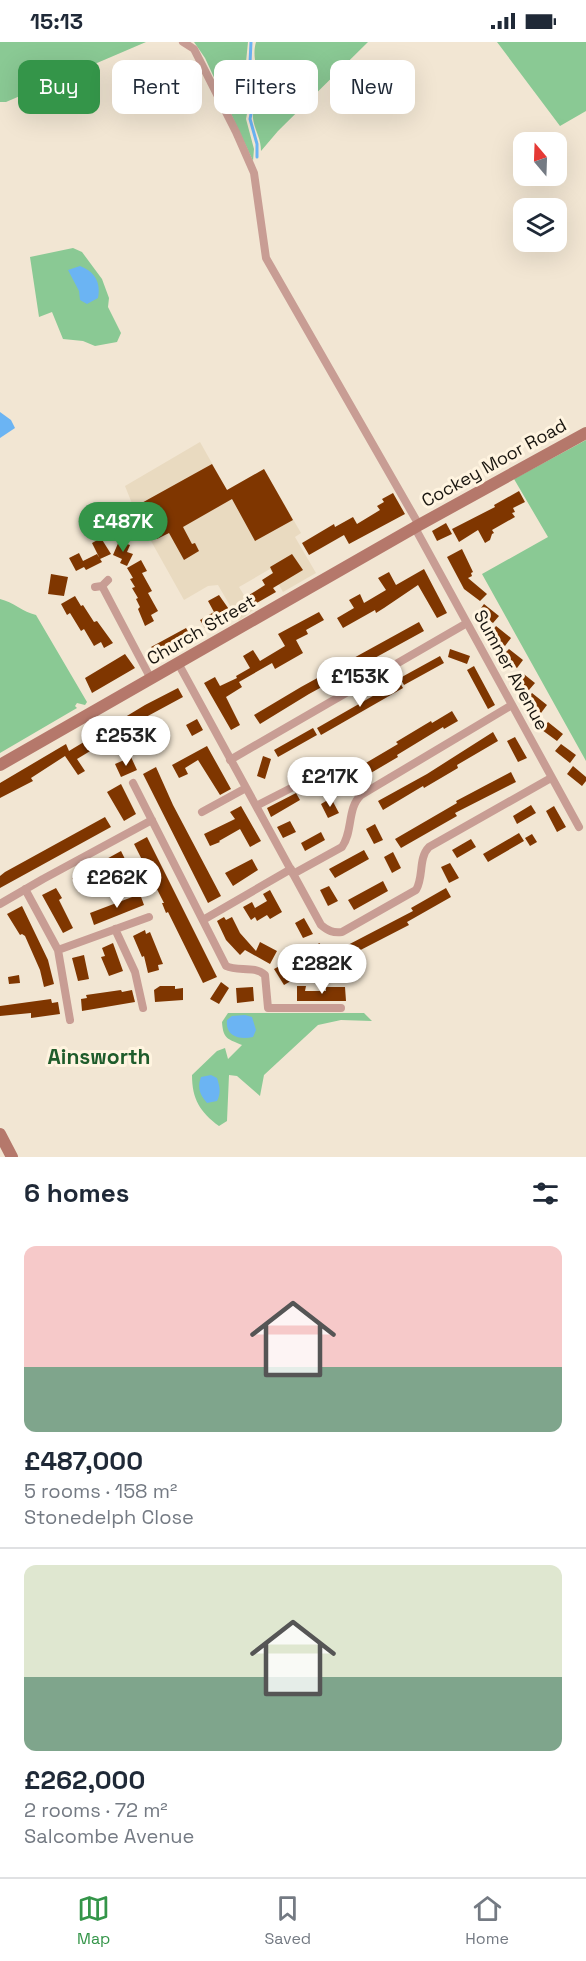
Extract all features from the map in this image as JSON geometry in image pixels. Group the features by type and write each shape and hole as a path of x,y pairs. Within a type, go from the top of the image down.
{"main road":[{"name":"Cockey Moor Road","path":"417,527 586,433"},
{"name":"Church Street","path":"0,765 417,527"},
{"path":"0,1134 12,1157"}],"street":[{"name":"Sumner Avenue","path":"183,42 194,49 254,172 266,258 417,527 579,827"},
{"path":"102,584 151,679"},
{"path":"230,760 467,623"},
{"path":"178,663 321,925 335,933 342,932 416,890 419,885 423,855 429,847 551,778"},
{"path":"203,920 292,871 342,847 354,804 361,795 512,705"},
{"path":"133,783 226,966 259,970 265,975 268,1008 341,1008"},
{"path":"256,806 299,784"},
{"path":"202,812 246,788"},
{"path":"0,904 152,820"},
{"path":"25,889 58,950 70,1020"},
{"path":"58,950 149,917"},
{"path":"116,929 135,972 143,1008"}],"shaded area":[{"path":"200,442 227,490 264,469 301,533 295,537 316,573 283,592 270,569 239,587 253,610 239,621 218,585 208,586 184,600 137,516 125,486"}],"green space":[{"path":"0,42 146,42 100,62 18,60 18,97 0,102"},
{"path":"194,42 248,42 246,60 214,60 214,77"},
{"path":"256,42 368,42 350,60 330,60 330,80 318,91 318,60 255,60"},
{"path":"497,42 586,42 586,111 560,126"},
{"path":"231,114 247,114 246,119 254,149 253,161"},
{"path":"254,114 295,114 261,151"},
{"path":"73,248 82,252 102,279 109,298 108,307 121,333 117,342 95,346 83,341 63,339 52,312 39,317 30,257"},
{"path":"586,440 586,761 482,574 548,537 514,479"},
{"path":"0,599 36,615 87,702 85,705 77,703 75,706 77,708 0,753"},
{"path":"228,1013 364,1013 372,1021 341,1020 318,1025 264,1075 260,1096 237,1076 229,1075 227,1121 219,1126 198,1104 192,1075 217,1051 225,1048 228,1059 242,1045 225,1035 222,1022"}],"water":[{"path":"80,266 90,271 99,287 98,298 87,304 80,300 79,291 68,270"},
{"path":"0,412 11,420 15,428 0,438"},
{"path":"232,1016 252,1017 256,1030 253,1037 234,1036 228,1030 227,1020"},
{"path":"211,1075 217,1078 220,1093 217,1101 207,1103 201,1094 199,1085 201,1077"}],"building":[{"path":"212,464 227,490 264,469 293,520 255,541 232,499 183,527 192,544 195,543 199,551 184,560 169,533 157,539 138,505"},
{"path":"519,491 525,502 513,508 515,512 512,513 515,517 492,530 494,533 490,540 485,543 478,530 459,542 452,529 495,507 494,505"},
{"path":"393,493 405,514 349,544 344,535 309,555 302,543 334,524 335,527 353,517 357,524 380,510 377,506 384,502 382,499"},
{"path":"446,523 452,534 437,541 432,531"},
{"path":"101,538 111,554 100,559 92,543"},
{"path":"119,541 130,545 127,552 133,554 127,566 120,563 122,559 113,555"},
{"path":"462,549 473,572 468,578 487,594 480,601 464,589 447,557"},
{"path":"79,553 83,561 97,554 102,562 86,570 84,567 76,571 69,558"},
{"path":"292,554 303,570 273,588 276,592 255,604 249,595 265,585 262,580 273,573 270,567"},
{"path":"141,560 147,571 142,573 152,591 148,593 158,611 151,615 154,621 145,626 138,609 140,607 136,599 138,598 132,588 135,587 130,579 133,578 127,568"},
{"path":"424,569 447,613 437,618 418,585 376,613 375,610 343,628 337,618 354,608 349,600 360,594 364,603 386,590 378,578 389,572 396,585"},
{"path":"51,574 68,577 64,596 48,594"},
{"path":"219,595 233,615 206,630 200,620 214,612 208,601"},
{"path":"75,596 113,643 104,648 101,642 94,646 84,629 81,631 70,613 67,615 61,604"},
{"path":"484,604 499,616 493,623 478,612"},
{"path":"319,612 324,620 306,630 308,634 296,640 303,653 275,669 272,663 239,682 242,687 226,697 240,725 231,730 204,683 215,677 220,686 237,678 236,676 250,668 243,656 253,650 260,661 285,646 278,634"},
{"path":"419,622 424,631 309,694 260,724 254,715 301,687"},
{"path":"496,626 511,638 505,646 490,634"},
{"path":"186,628 192,638 158,658 151,647"},
{"path":"450,649 470,656 467,664 448,657"},
{"path":"509,649 523,660 517,668 502,656"},
{"path":"125,654 135,668 92,693 85,678"},
{"path":"440,656 444,663 404,685 400,678"},
{"path":"474,666 495,705 488,709 467,670"},
{"path":"520,671 535,683 529,690 514,679"},
{"path":"399,681 403,688 321,735 317,728"},
{"path":"178,688 183,697 146,717 147,719 138,724 140,727 132,731 130,727 77,759 85,771 78,775 65,756 31,778 33,781 0,798 0,783 66,744 69,751"},
{"path":"532,693 547,705 541,713 526,701"},
{"path":"452,711 458,721 444,729 443,727 364,777 359,767 398,744 396,742"},
{"path":"197,719 203,730 192,736 186,725"},
{"path":"548,722 563,734 557,741 542,730"},
{"path":"313,728 317,735 278,757 274,750"},
{"path":"493,732 498,741 457,765 458,768 383,810 378,801 427,774"},
{"path":"515,737 527,758 518,762 507,741"},
{"path":"561,744 576,755 570,763 555,751"},
{"path":"207,746 231,789 220,795 198,760 185,768 188,774 179,778 172,765"},
{"path":"263,756 271,759 265,779 257,776"},
{"path":"131,757 137,770 121,777 115,764"},
{"path":"573,766 586,777 582,786 567,774"},
{"path":"156,767 173,805 221,896 208,903 143,774"},
{"path":"310,770 316,781 322,777 327,784 314,792 302,774"},
{"path":"511,772 516,782 455,813 457,816 401,848 395,839 457,803 456,801"},
{"path":"348,773 354,784 345,789 339,779"},
{"path":"121,784 136,814 124,821 107,792"},
{"path":"296,793 300,800 271,817 267,808"},
{"path":"331,798 339,813 328,818 321,804"},
{"path":"531,805 536,813 517,824 513,816"},
{"path":"241,806 261,841 250,847 240,829 210,846 204,834 235,819 230,812"},
{"path":"554,806 566,827 557,832 546,811"},
{"path":"105,817 111,827 0,888 0,876 5,872"},
{"path":"290,821 296,832 283,838 277,827"},
{"path":"375,824 383,840 374,844 366,829"},
{"path":"321,832 325,840 305,851 301,843"},
{"path":"519,833 524,841 488,862 483,854"},
{"path":"532,834 537,842 530,846 525,838"},
{"path":"147,837 217,977 203,983 168,912 166,913 162,903 164,903 134,844"},
{"path":"471,839 476,847 457,858 452,850"},
{"path":"364,850 369,859 335,878 329,869"},
{"path":"121,851 126,861 78,888 72,878"},
{"path":"393,852 401,868 392,873 384,857"},
{"path":"252,859 258,870 233,886 225,873"},
{"path":"450,863 459,878 449,883 441,867"},
{"path":"383,881 388,891 354,910 348,900"},
{"path":"329,886 338,901 328,906 320,890"},
{"path":"56,888 62,898 59,900 73,928 63,933 42,895"},
{"path":"446,888 451,897 407,922 409,925 347,957 342,948 413,911 411,908"},
{"path":"270,890 282,912 270,919 267,915 257,921 255,917 251,920 243,907 252,902 255,908 267,901 263,894"},
{"path":"140,894 144,905 94,925 90,913"},
{"path":"22,906 48,960 54,984 44,987 40,970 25,936 20,935 7,914"},
{"path":"224,917 226,920 232,917 240,933 256,951 260,942 277,951 270,964 245,950 240,955 226,940 217,921"},
{"path":"304,918 313,934 303,938 295,923"},
{"path":"145,930 146,934 150,932 163,964 158,965 159,970 148,973 144,956 142,957 133,936"},
{"path":"113,943 123,971 109,976 101,957 105,956 102,948"},
{"path":"319,943 333,954 327,962 312,952"},
{"path":"84,955 89,979 78,981 72,958"},
{"path":"287,962 296,978 284,985 274,969"},
{"path":"19,975 20,983 9,984 8,977"},
{"path":"221,982 229,988 219,1004 210,999"},
{"path":"160,986 183,988 183,1000 155,1002 154,990"},
{"path":"297,986 306,986 305,991 326,991 326,987 345,987 346,1001 297,1001"},
{"path":"253,987 254,1001 237,1003 236,988"},
{"path":"121,990 122,992 132,990 135,1002 82,1011 81,999 87,998 86,995"},
{"path":"51,999 52,1003 58,1002 60,1014 31,1018 31,1013 0,1016 0,1006"}],"waterway":[{"path":"251,42 250,63 256,88 250,119 257,144 257,157"}],"district":[{"name":"Ainsworth","path":"99,1057"}]}
